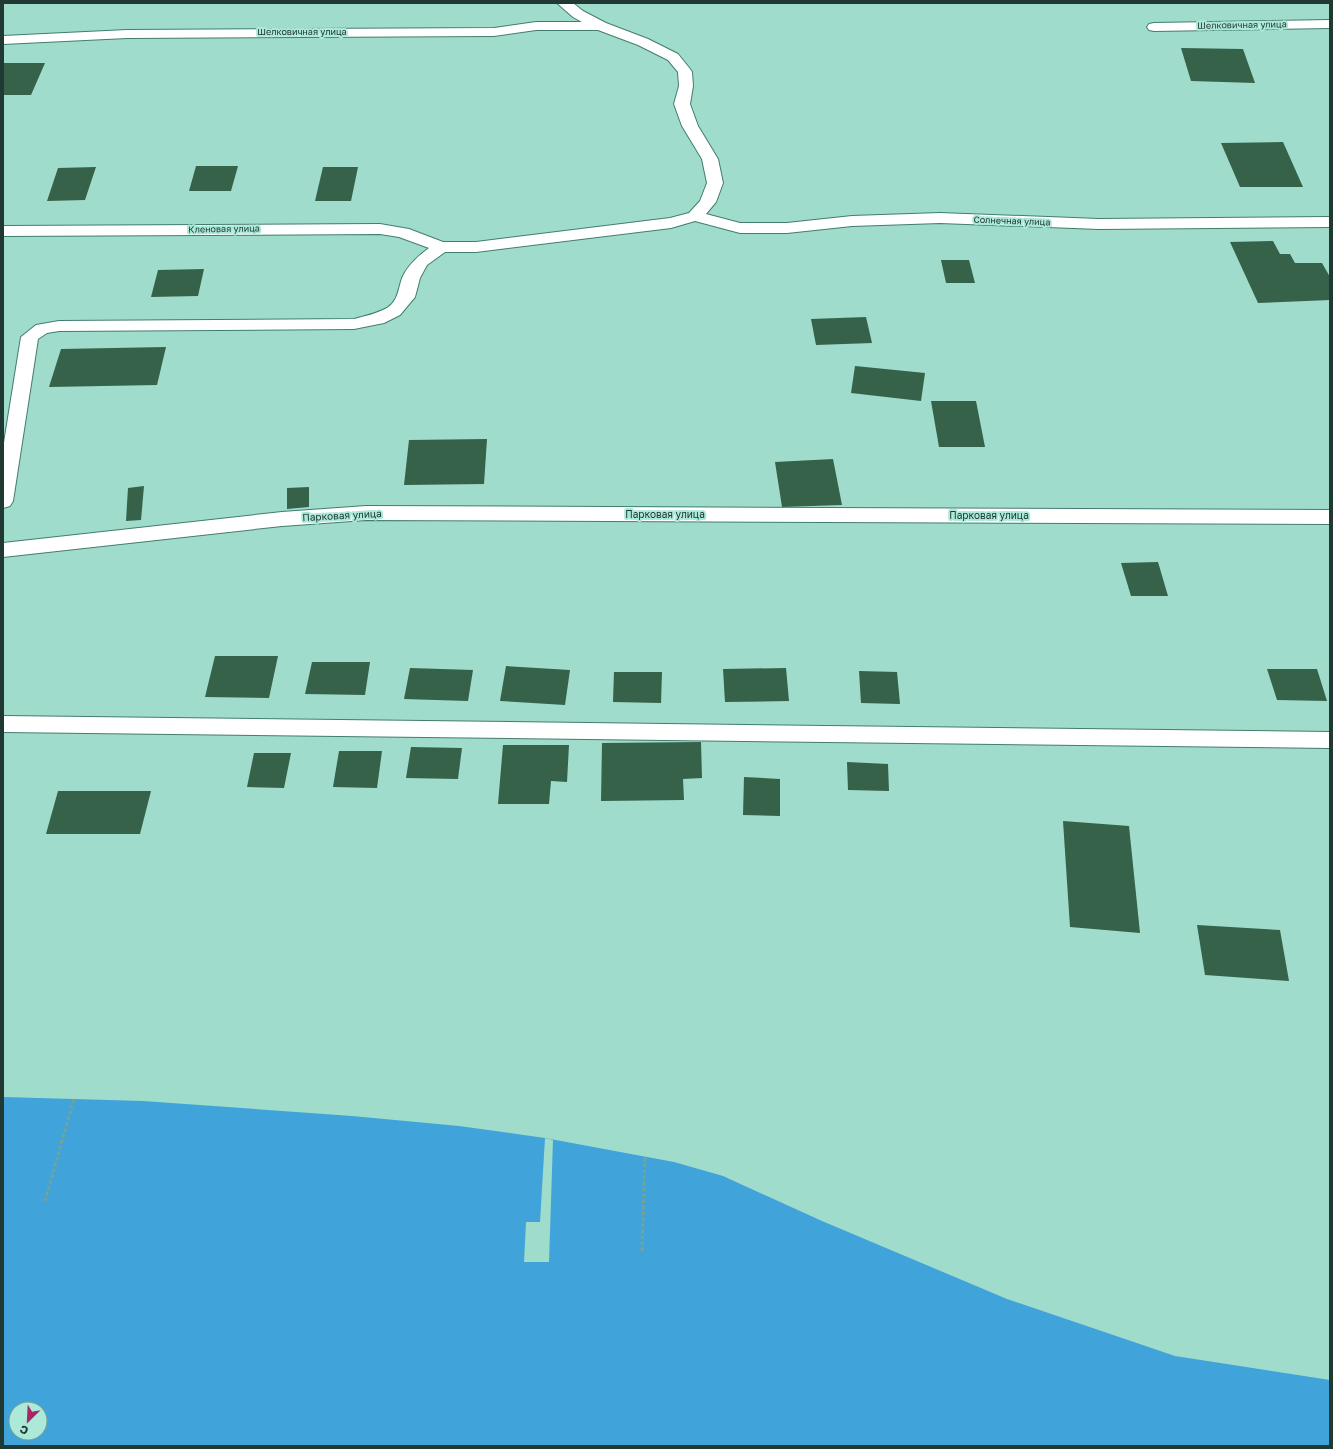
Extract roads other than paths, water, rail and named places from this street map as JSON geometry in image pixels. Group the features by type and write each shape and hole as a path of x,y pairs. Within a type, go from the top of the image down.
{"street":[{"path":"3,501 12,462 21,381 30,337 42,329 59,326 354,324 378,319 394,311 406,297 411,278 421,262 441,247 476,247 629,229 671,223 695,216 708,202 715,183 710,160 690,126 682,104 686,86 685,72 672,57 643,42 601,26 578,14 564,3"},
{"name":"Шелковичная улица","path":"1154,27 1330,24"},
{"name":"Шелковичная улица","path":"3,40 52,39 128,34 494,32 536,26 601,26"},
{"name":"Солнечная улица","path":"695,216 740,228 787,228 852,221 940,218 1099,224 1330,222"},
{"name":"Кленовая улица","path":"3,231 380,229 403,233 441,247"},
{"name":"Парковая улица","path":"3,550 282,519 366,513 1330,517"},
{"path":"3,724 1330,740"}],"water":[{"path":"3,1097 143,1101 352,1116 459,1126 545,1138 674,1162 723,1176 822,1221 1007,1299 1175,1356 1330,1380 1330,1446 3,1446"}]}
